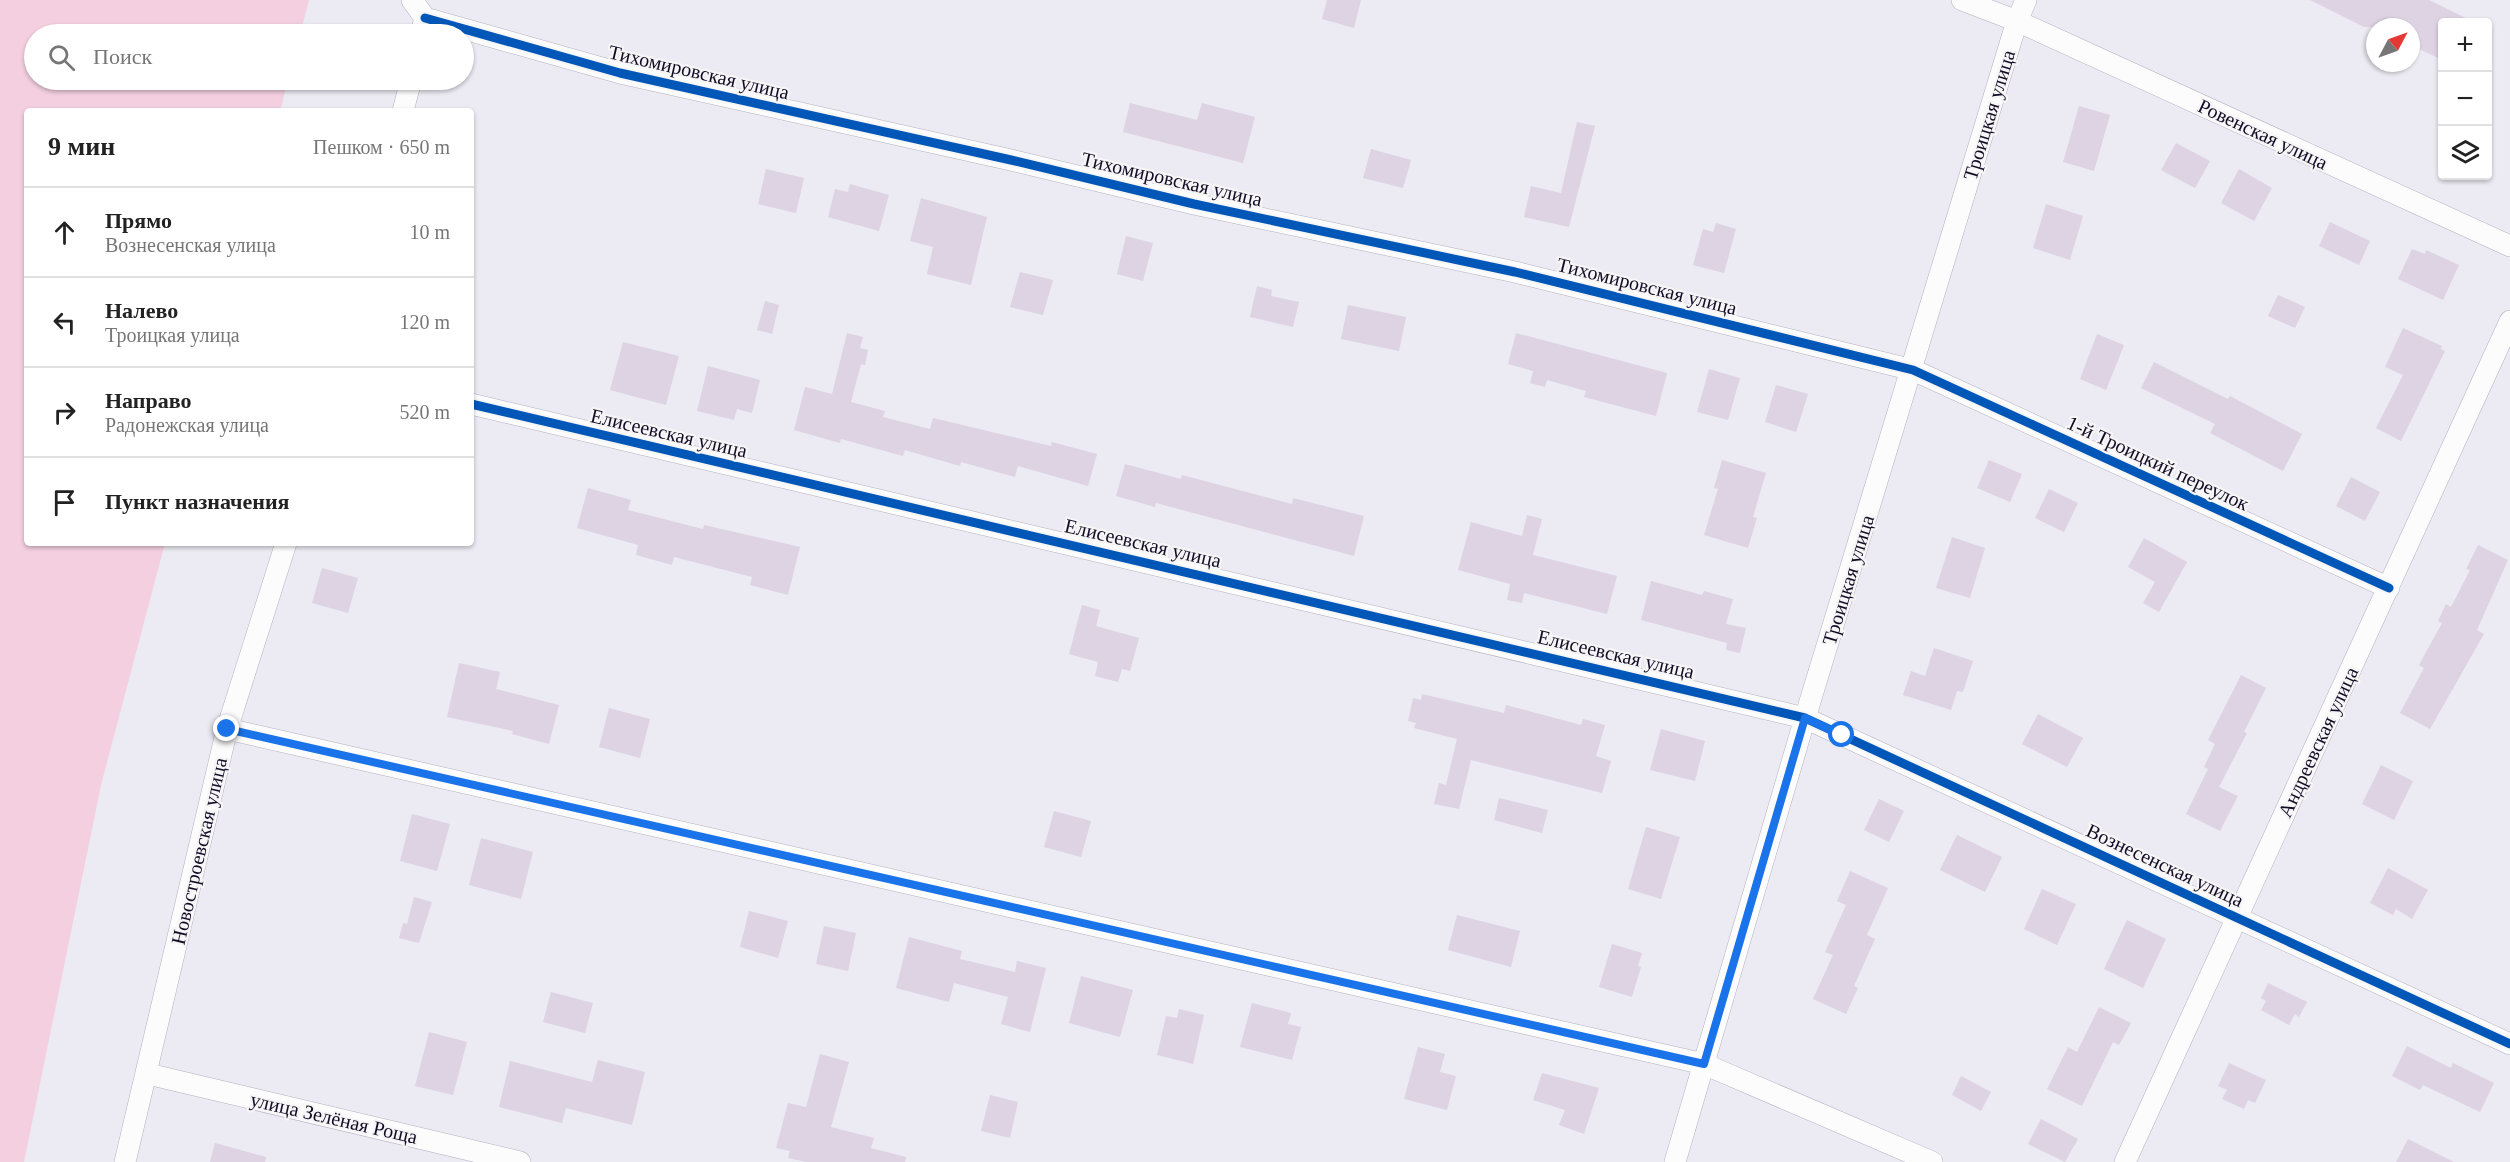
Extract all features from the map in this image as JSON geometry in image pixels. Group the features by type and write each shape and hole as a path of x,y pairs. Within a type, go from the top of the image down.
{"street":[{"path":"412,0 422,24"},
{"name":"Ровенская улица","path":"1962,0 2017,21 2510,246"},
{"name":"Троицкая улица","path":"1675,1162 1805,718 1913,370 2017,21 2026,0"},
{"name":"Тихомировская улица","path":"474,38 1194,204 1515,272 1913,370"},
{"path":"404,108 408,90"},
{"name":"Андреевская улица","path":"2125,1162 2510,321"},
{"name":"1-й Троицкий переулок","path":"1913,370 2389,588"},
{"name":"Елисеевская улица","path":"474,405 1805,718"},
{"name":"Новостроевская улица","path":"125,1162 148,1074 227,729 285,546"},
{"name":"Вознесенская улица","path":"1805,718 2510,1044"},
{"path":"227,729 1704,1064 1932,1162"},
{"name":"улица Зелёная Роща","path":"148,1074 520,1162"}],"shaded area":[{"path":"0,0 309,0 303,24 24,24 24,90 285,90 281,108 24,108 24,546 164,546 101,785 24,1162 0,1162"}],"building":[{"path":"1327,0 1361,0 1354,28 1322,19"},
{"path":"2310,0 2429,0 2466,18 2438,18 2438,58 2420,49 2420,18 2366,18 2366,27"},
{"path":"1130,103 1197,120 1202,103 1255,117 1243,163 1123,132"},
{"path":"2079,106 2110,115 2094,171 2063,162"},
{"path":"1577,122 1595,126 1569,227 1524,217 1531,186 1561,193"},
{"path":"2176,143 2210,161 2195,188 2161,170"},
{"path":"1371,149 1411,160 1403,188 1363,178"},
{"path":"766,169 804,178 796,213 758,204"},
{"path":"2239,169 2272,188 2254,221 2221,203"},
{"path":"850,184 889,195 879,231 828,217 835,189 848,192"},
{"path":"921,198 987,217 971,285 927,274 933,247 910,241"},
{"path":"2046,204 2083,216 2070,260 2033,248"},
{"path":"2330,222 2370,241 2359,265 2319,246"},
{"path":"1716,223 1736,229 1724,273 1693,265 1703,229 1713,232"},
{"path":"1126,236 1153,243 1143,281 1117,274"},
{"path":"2412,249 2425,254 2426,250 2459,265 2443,300 2398,279"},
{"path":"1020,272 1053,280 1043,315 1010,307"},
{"path":"1257,286 1272,290 1271,296 1299,302 1293,327 1250,317"},
{"path":"2278,295 2305,307 2295,328 2268,316"},
{"path":"765,301 779,305 772,334 757,330"},
{"path":"1348,305 1406,317 1399,351 1341,339"},
{"path":"2403,328 2442,346 2441,349 2445,351 2401,441 2376,428 2403,375 2385,367"},
{"path":"847,333 863,337 860,348 868,350 865,365 861,364 851,402 885,411 883,417 930,429 933,418 1051,446 1052,442 1097,454 1088,486 1018,466 1015,477 961,462 960,466 905,450 903,456 841,439 840,443 794,430 805,387 832,394"},
{"path":"1516,333 1667,373 1656,416 1584,397 1586,391 1547,380 1545,387 1530,383 1533,371 1508,364"},
{"path":"2097,334 2124,345 2106,390 2080,379"},
{"path":"623,342 679,356 666,405 610,390"},
{"path":"2154,362 2228,399 2230,396 2302,434 2283,471 2210,433 2215,424 2141,388"},
{"path":"708,366 760,380 752,413 737,409 734,420 697,411"},
{"path":"1709,369 1740,378 1728,420 1697,412"},
{"path":"1776,385 1808,394 1796,432 1765,422"},
{"path":"1722,460 1766,473 1753,517 1757,518 1748,548 1704,535 1718,489 1714,488"},
{"path":"1989,460 2022,474 2010,502 1977,488"},
{"path":"1125,464 1181,479 1182,475 1292,504 1293,498 1364,516 1354,556 1156,503 1155,507 1116,496"},
{"path":"2351,477 2380,492 2365,521 2336,506"},
{"path":"588,488 631,500 628,510 703,529 704,525 800,547 788,595 750,585 752,577 674,557 672,565 636,555 638,545 577,528"},
{"path":"2049,489 2078,503 2064,532 2035,518"},
{"path":"1527,515 1542,519 1533,555 1617,576 1607,614 1524,593 1522,603 1507,600 1510,584 1458,570 1471,522 1522,536"},
{"path":"1952,537 1985,548 1970,598 1936,588"},
{"path":"2144,538 2187,562 2159,612 2143,603 2155,582 2128,567"},
{"path":"2478,545 2508,560 2477,630 2484,634 2430,729 2400,713 2424,668 2419,665 2442,623 2438,621 2446,604 2451,607 2470,570 2466,569"},
{"path":"322,568 358,578 348,613 312,603"},
{"path":"1651,581 1702,595 1704,591 1733,599 1726,624 1746,628 1740,653 1726,650 1727,643 1641,620"},
{"path":"1082,605 1100,610 1096,626 1139,638 1130,671 1122,669 1118,682 1095,676 1098,662 1069,654"},
{"path":"1934,648 1973,661 1963,692 1957,691 1951,710 1903,695 1911,671 1925,676"},
{"path":"459,663 500,672 496,689 559,705 549,744 512,734 513,731 447,717"},
{"path":"2241,675 2266,688 2244,732 2247,733 2219,787 2238,796 2220,831 2186,814 2208,769 2204,767 2215,744 2208,740"},
{"path":"1422,694 1504,713 1506,705 1581,725 1583,719 1605,725 1596,756 1611,761 1602,793 1471,760 1459,809 1434,804 1439,783 1446,785 1457,739 1414,728 1416,723 1408,721 1413,698 1421,700"},
{"path":"609,708 650,719 640,758 599,747"},
{"path":"2038,714 2083,738 2067,767 2022,744"},
{"path":"1661,729 1705,741 1695,781 1650,770"},
{"path":"2381,765 2413,781 2394,820 2362,804"},
{"path":"1499,798 1548,810 1542,833 1494,820"},
{"path":"1879,799 1904,811 1889,842 1864,830"},
{"path":"1054,811 1091,821 1081,857 1044,847"},
{"path":"412,814 450,824 437,871 400,861"},
{"path":"1646,827 1680,837 1661,899 1628,889"},
{"path":"1957,835 2002,857 1985,892 1940,870"},
{"path":"481,838 533,852 521,899 469,885"},
{"path":"2388,868 2428,890 2412,919 2396,909 2393,915 2370,903"},
{"path":"1850,871 1888,888 1867,935 1875,939 1854,986 1858,988 1846,1014 1813,999 1833,955 1825,952 1846,905 1837,901"},
{"path":"2042,889 2076,904 2057,945 2024,929"},
{"path":"414,897 432,902 419,943 399,938 403,923 407,924"},
{"path":"749,911 788,921 778,958 740,947"},
{"path":"1457,915 1520,931 1511,967 1448,950"},
{"path":"2127,920 2166,939 2143,988 2104,969"},
{"path":"824,926 856,933 848,971 816,964"},
{"path":"909,937 962,951 960,959 1015,972 1017,961 1046,968 1030,1032 1001,1024 1008,997 954,983 949,1002 896,988"},
{"path":"1612,944 1642,953 1638,966 1641,967 1632,997 1599,987"},
{"path":"1081,976 1133,990 1120,1037 1069,1023"},
{"path":"2268,983 2307,1002 2299,1017 2295,1014 2289,1025 2261,1010 2266,1001 2261,998"},
{"path":"551,992 593,1003 585,1033 543,1022"},
{"path":"1252,1003 1291,1013 1288,1024 1301,1027 1292,1060 1240,1047"},
{"path":"2099,1007 2131,1023 2119,1045 2113,1042 2082,1106 2047,1089 2068,1047 2077,1052"},
{"path":"1179,1009 1204,1015 1193,1064 1157,1055 1166,1016 1177,1018"},
{"path":"429,1032 467,1042 453,1095 415,1086"},
{"path":"2407,1046 2451,1068 2453,1063 2494,1083 2480,1112 2423,1085 2420,1090 2392,1076"},
{"path":"1418,1047 1445,1054 1440,1072 1456,1076 1447,1110 1404,1099"},
{"path":"820,1054 849,1062 831,1127 874,1138 871,1148 906,1157 905,1162 806,1162 788,1158 790,1151 776,1148 788,1103 806,1107"},
{"path":"598,1060 645,1072 632,1125 566,1108 562,1123 499,1107 510,1061 592,1082"},
{"path":"2229,1063 2266,1080 2255,1103 2248,1100 2244,1109 2222,1099 2227,1090 2218,1086"},
{"path":"1542,1073 1599,1088 1584,1134 1559,1125 1565,1110 1533,1100"},
{"path":"1961,1076 1991,1092 1981,1111 1952,1095"},
{"path":"990,1095 1018,1102 1010,1138 981,1131"},
{"path":"2041,1119 2078,1139 2065,1162 2028,1144"},
{"path":"2408,1139 2454,1162 2396,1162"},
{"path":"215,1143 266,1157 265,1162 210,1162"}],"cycle path":[{"path":"425,18 446,24"},
{"path":"474,32 620,73 1011,160 1194,204 1515,272 1913,370 2389,588"},
{"path":"474,405 1805,718 2510,1044"}],"route":[{"path":"227,729 1704,1064 1805,718 1842,735"}]}
